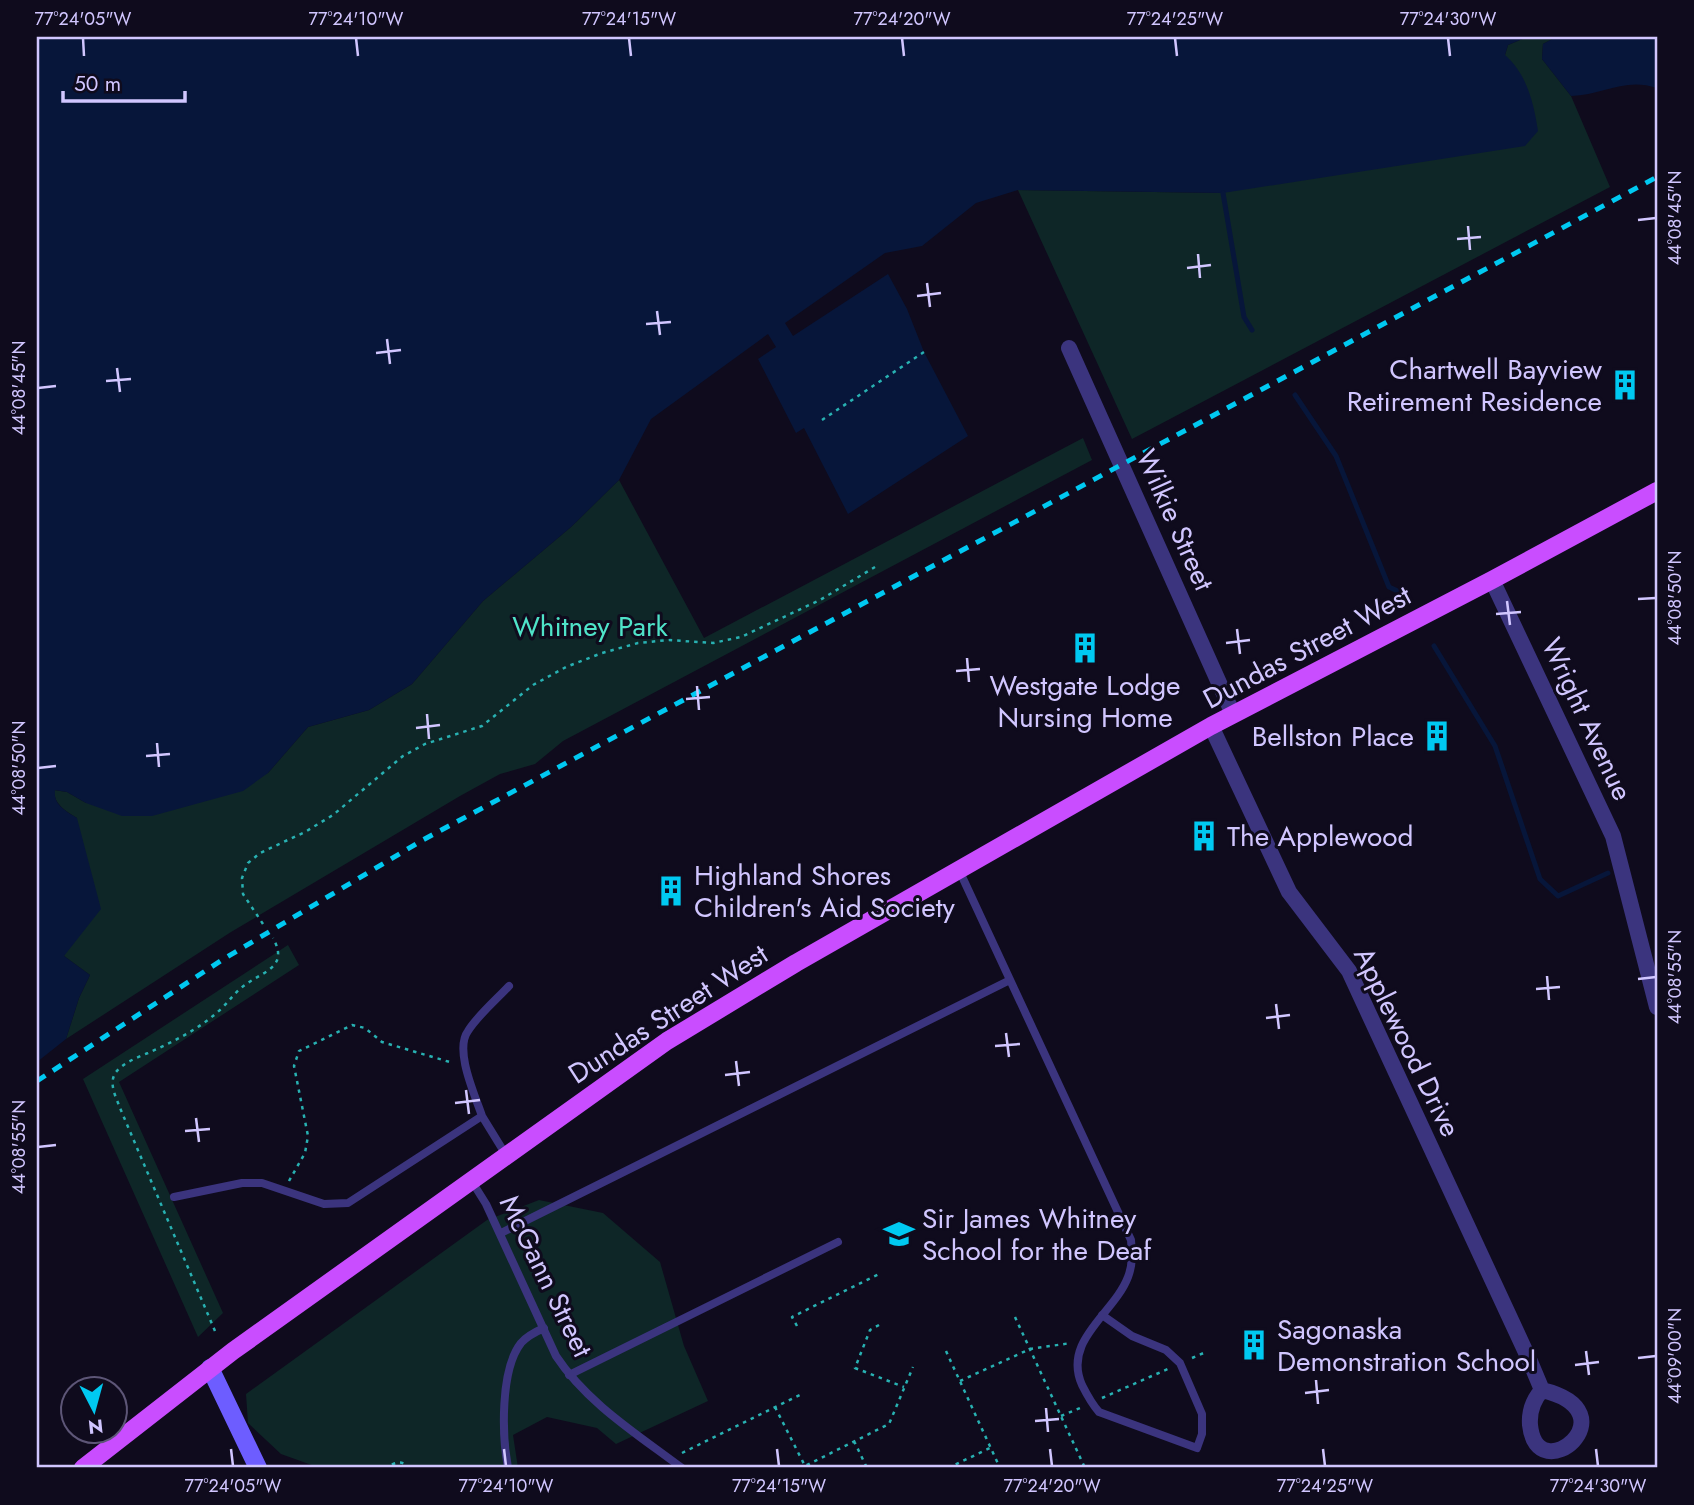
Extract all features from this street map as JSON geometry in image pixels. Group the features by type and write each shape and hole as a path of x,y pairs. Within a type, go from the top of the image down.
{"main road":[{"name":"Dundas Street West","path":"83,1468 210,1368 667,1041 796,963 1211,726 1657,491"}],"street":[{"name":"Wilkie Street","path":"1069,348 1233,714"},
{"name":"Wright Avenue","path":"1492,580 1613,836 1657,1006"},
{"name":"Applewood Drive","path":"1211,726 1289,892 1349,971 1542,1390"},
{"path":"210,1368 258,1468"}],"lane":[{"path":"959,870 1131,1240 1133,1260 1128,1279 1102,1315 1084,1341 1077,1354 1076,1366 1090,1403 1099,1412 1110,1417 1197,1448 1202,1434 1202,1414 1180,1363 1166,1350 1132,1336 1102,1315"},
{"path":"500,1233 1010,980"},
{"path":"506,1155 482,1116 466,1067 462,1044 467,1032 509,986"},
{"path":"174,1197 242,1183 262,1182 324,1205 348,1203 482,1116"},
{"name":"McGann Street","path":"471,1180 486,1204 556,1356 569,1375 585,1393 682,1468"},
{"path":"569,1375 838,1242"},
{"path":"508,1468 504,1418 507,1381 520,1344 531,1334 544,1328"}],"path":[{"path":"822,420 924,352"},
{"path":"263,923 243,894 242,878 248,863 260,853 305,832 333,815 403,756 425,744 482,726 533,685 590,657 638,643 669,640 713,643 741,638 820,600 874,567"},
{"path":"215,1331 120,1108 112,1085 113,1078 122,1066 174,1041 201,1024 240,989 272,968 279,958 273,938"},
{"path":"283,1190 308,1147 294,1066 299,1051 352,1025 365,1028 382,1042 466,1067"},
{"path":"797,1326 792,1317 881,1273"},
{"path":"1015,1317 1085,1468"},
{"path":"879,1325 870,1330 855,1368 904,1387"},
{"path":"960,1381 1030,1349 1084,1341"},
{"path":"946,1351 1000,1468"},
{"path":"1061,1416 1206,1352"},
{"path":"775,1407 805,1466 889,1424 913,1367"},
{"path":"669,1459 804,1393"},
{"path":"854,1441 867,1468"},
{"path":"948,1468 990,1448"},
{"path":"384,1468 398,1462 409,1468"}],"green space":[{"path":"1527,37 1556,37 1543,44 1542,59 1571,96 1610,187 1132,439 1018,190 1223,193 1505,55 1508,45"},
{"name":"Whitney Park","path":"1083,438 1092,460 563,741 535,764 500,774 460,796 231,932 66,1039 79,998 90,975 64,956 77,818 58,804 54,790 67,792 86,803 268,773 308,727 369,710 412,684 483,601 571,527 619,480 704,638"},
{"path":"288,945 299,965 119,1082 223,1313 198,1337 83,1079"},
{"path":"539,1200 603,1213 660,1262 684,1346 708,1401 616,1444 597,1428 547,1417 513,1435 518,1468 320,1468 281,1454 248,1423 246,1394 487,1220"}],"water":[{"path":"37,37 1527,37 1508,45 1505,55 1524,80 1532,100 1538,131 1525,146 1223,193 1018,190 976,203 922,246 885,253 785,323 793,336 888,274 907,309 924,352 968,436 848,514 804,428 796,433 758,359 776,347 768,334 651,419 619,480 571,527 483,601 412,684 369,710 308,727 268,773 243,791 152,816 122,816 86,803 67,792 55,790 58,804 77,818 101,909 64,956 90,975 79,998 66,1039 37,1062"},
{"path":"1556,37 1657,37 1657,88 1624,85 1571,96 1542,59 1543,44"}],"waterway":[{"path":"1223,193 1244,317 1252,330"},
{"path":"1295,395 1336,456 1389,587 1404,594"},
{"path":"1434,646 1495,746 1540,879 1558,896 1608,873"}],"railway":[{"path":"37,1081 222,960 421,841 1657,177"}],"place":[{"name":"Chartwell Bayview Retirement Residence","path":"1625,385"},
{"name":"Westgate Lodge Nursing Home","path":"1085,648"},
{"name":"Bellston Place","path":"1437,736"},
{"name":"The Applewood","path":"1204,836"},
{"name":"Highland Shores Children's Aid Society","path":"671,891"},
{"name":"Sir James Whitney School for the Deaf","path":"899,1234"},
{"name":"Sagonaska Demonstration School","path":"1254,1345"}]}
